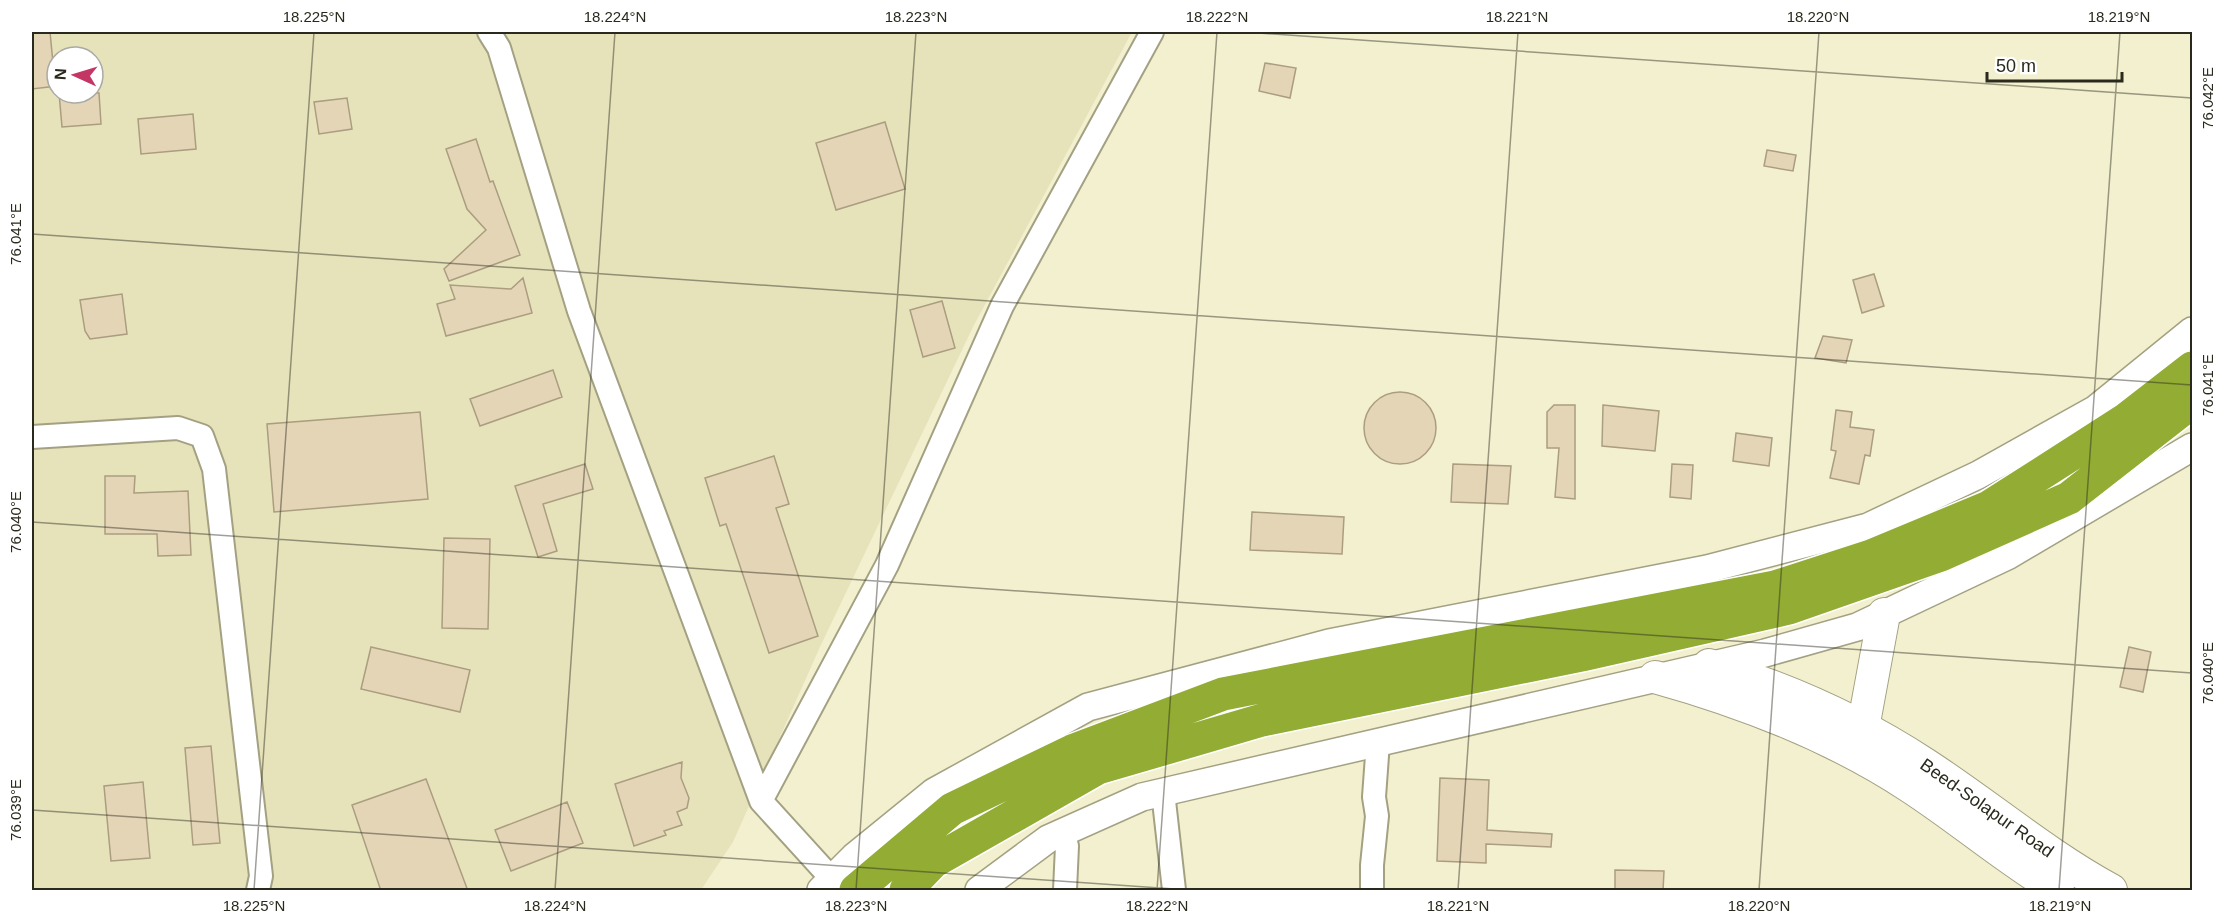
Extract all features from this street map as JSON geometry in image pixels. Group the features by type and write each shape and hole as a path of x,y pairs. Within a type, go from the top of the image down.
{"highway":[{"path":"906,891 933,862 1098,768 1262,720 1584,639 1775,586 1871,556 1989,507 2125,420 2193,368"},
{"path":"838,888 952,809 1072,751 1223,694 1789,608 1941,555 2069,498 2193,402"}],"main road":[{"path":"1858,741 1884,614"},
{"name":"Beed-Solapur Road","path":"1709,665 1755,679 1801,697 1858,741 1909,786 2058,891"},
{"name":"Beed-Solapur Road","path":"1655,677 1924,763 2031,840 2110,891"}],"street":[{"path":"489,32 499,48 579,310 761,801 838,888 854,857 934,792 1088,707 1329,643 1707,569 1869,527 1978,475 2096,409 2193,331"},
{"path":"761,801 887,565 1002,306 1152,32"},
{"path":"32,437 178,428 202,436 214,469 261,876 258,891"},
{"path":"979,891 1048,839 1142,796 1765,653 1857,627 2007,556 2193,447"},
{"path":"1372,891 1377,816 1374,797 1378,742"},
{"path":"1162,792 1174,891"},
{"path":"1065,891 1067,846 1063,834 1066,831"}],"shaded area":[{"path":"32,32 1132,32 974,325 820,647 733,842 701,890 32,890"}],"building":[{"path":"32,32 50,32 51,45 45,45 45,87 32,89"},
{"path":"1265,63 1296,68 1290,98 1259,91"},
{"path":"347,98 352,129 319,134 314,102"},
{"path":"60,105 100,105 101,124 62,127"},
{"path":"193,114 196,149 141,154 138,119"},
{"path":"885,122 905,189 836,210 816,143"},
{"path":"476,139 490,182 493,181 520,255 449,281 444,269 486,230 467,209 446,149"},
{"path":"1767,150 1796,155 1793,171 1764,166"},
{"path":"1874,274 1884,306 1862,313 1853,280"},
{"path":"523,278 532,313 446,336 437,304 455,299 450,285 511,289"},
{"path":"122,294 127,334 90,339 85,331 80,300"},
{"path":"942,301 955,348 923,357 910,310"},
{"path":"1823,336 1852,340 1846,363 1815,358"},
{"path":"553,370 562,397 480,426 470,399"},
{"path":"1400,392 1414,395 1426,402 1433,414 1436,428 1433,442 1426,454 1414,461 1400,464 1386,461 1374,454 1367,442 1364,428 1367,414 1374,402 1386,395"},
{"path":"1554,405 1575,405 1575,499 1555,497 1559,448 1547,448 1547,412"},
{"path":"1603,405 1659,411 1655,451 1602,446"},
{"path":"1836,410 1852,412 1850,427 1874,430 1870,456 1865,455 1859,484 1830,478 1836,451 1831,450"},
{"path":"420,412 428,499 274,512 267,424"},
{"path":"1736,433 1772,438 1769,466 1733,461"},
{"path":"774,456 789,504 776,508 818,636 769,653 726,524 720,526 705,478"},
{"path":"585,464 593,489 543,504 557,551 538,557 515,486"},
{"path":"1453,464 1511,466 1508,504 1451,502"},
{"path":"1672,464 1693,465 1691,499 1670,497"},
{"path":"105,476 135,476 134,493 188,491 191,555 158,556 157,534 105,534"},
{"path":"1252,512 1344,517 1342,554 1250,550"},
{"path":"444,538 490,539 488,629 442,628"},
{"path":"371,647 470,670 460,712 361,689"},
{"path":"2129,647 2151,652 2143,692 2120,687"},
{"path":"211,746 220,843 193,845 185,748"},
{"path":"682,762 681,778 689,798 687,808 677,812 682,825 664,831 666,835 634,846 615,784"},
{"path":"1440,778 1489,780 1487,830 1552,834 1551,847 1486,844 1486,863 1437,861"},
{"path":"426,779 468,891 381,891 352,805"},
{"path":"143,782 150,858 111,861 104,786"},
{"path":"567,802 583,843 511,871 495,830"},
{"path":"1615,870 1664,871 1663,891 1615,891"}]}
